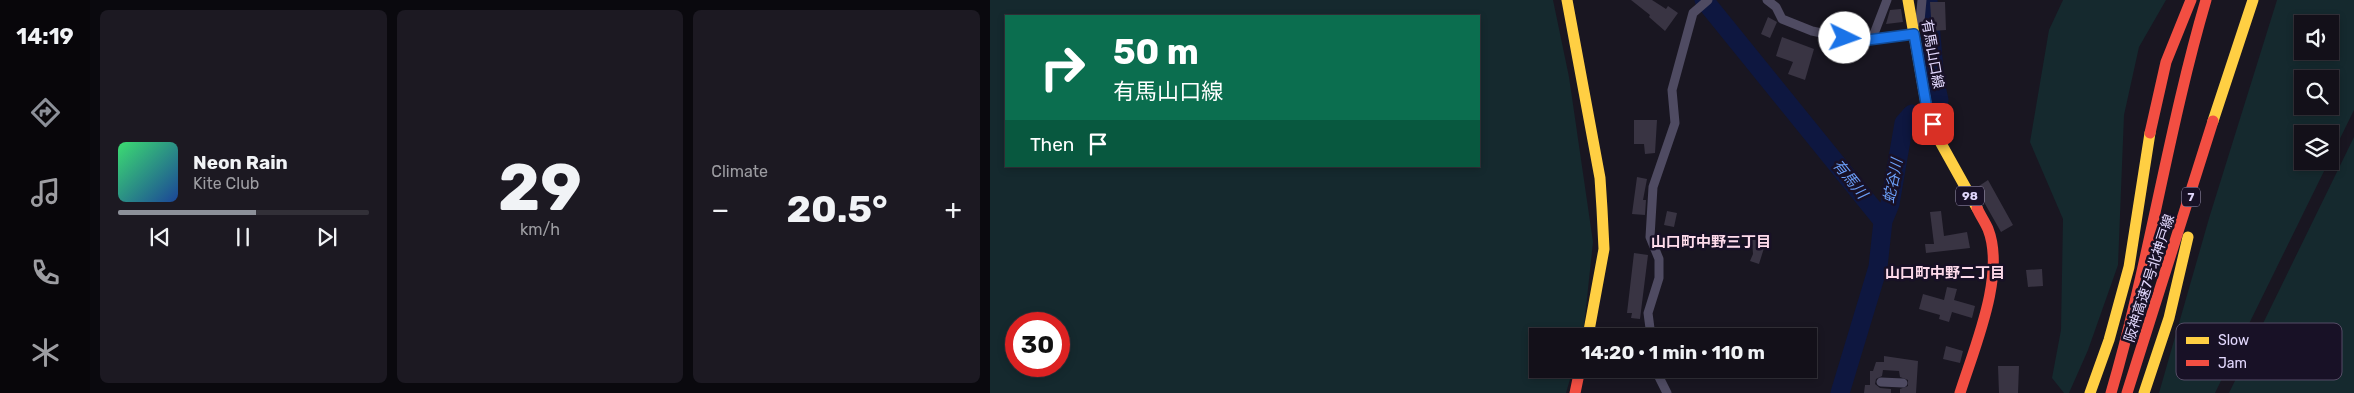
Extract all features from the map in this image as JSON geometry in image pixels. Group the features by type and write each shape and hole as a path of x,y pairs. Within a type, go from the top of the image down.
{"main road":[{"path":"1567,0 1600,178 1604,249 1589,328"},
{"name":"有馬山口線","path":"1908,0 1930,116 1938,138 1992,239 1993,260 1990,292 1960,393"},
{"path":"2090,393 2109,340 2129,267 2150,130 2166,62 2191,0"},
{"name":"阪神高速7号北神戸線","path":"2111,393 2133,319 2174,115 2206,0"},
{"name":"阪神高速7号北神戸線","path":"2127,393 2158,304 2218,106 2253,0"},
{"path":"2144,393 2176,292 2218,106"},
{"path":"1575,393 1578,378"}],"street":[{"path":"1650,328 1648,313 1659,278 1659,259 1650,237 1653,186 1675,123 1672,90 1693,13 1708,0"},
{"path":"1767,0 1776,7 1782,19 1812,32 1860,41 1913,29 1920,21 1922,0"},
{"path":"1872,39 1887,0"},
{"path":"1660,378 1667,393"},
{"path":"1881,382 1902,383"},
{"path":"1892,383 1892,393"}],"green space":[{"path":"990,0 1553,0 1569,77 1593,242 1584,328 1529,328 1529,378 1570,378 1566,393 990,393"},
{"path":"2063,0 2166,0 2139,47 2124,115 2118,265 2088,350 2069,393 2064,393 2052,378 2061,330 2063,219 2030,142 2049,30"},
{"path":"2277,0 2354,0 2354,110 2339,141 2339,125 2294,125 2294,170 2325,170 2249,323 2179,323 2210,215"},
{"path":"2354,137 2354,393 2229,393 2235,380 2342,380 2342,323 2263,323"},
{"path":"2176,334 2176,380 2221,380 2215,393 2159,393"}],"building":[{"path":"1631,0 1652,0 1666,9 1668,6 1678,13 1665,31 1649,17 1650,15"},
{"path":"1930,2 1945,2 1946,30 1932,31"},
{"path":"1901,9 1903,22 1886,24 1890,10"},
{"path":"1768,17 1777,22 1770,38 1761,34"},
{"path":"1782,37 1814,49 1805,80 1788,74 1793,62 1776,56"},
{"path":"1634,120 1657,120 1655,153 1645,154 1644,144 1634,144"},
{"path":"1637,177 1647,179 1643,200 1646,200 1645,215 1632,214"},
{"path":"1988,180 2013,225 2001,232 1976,188"},
{"path":"1667,211 1677,213 1674,227 1664,225"},
{"path":"1941,211 1944,236 1967,232 1970,248 1926,253 1925,244 1934,244 1930,212"},
{"path":"1764,239 1764,248 1759,264 1750,261 1753,254 1752,240"},
{"path":"1634,253 1648,255 1640,319 1631,318 1632,313 1627,313"},
{"path":"2042,269 2043,286 2028,287 2026,270"},
{"path":"1947,287 1957,289 1954,300 1975,306 1972,318 1952,312 1949,322 1939,319 1940,315 1919,309 1923,294 1944,300"},
{"path":"1946,346 1963,351 1960,363 1943,359"},
{"path":"1884,356 1918,361 1916,393 1900,393 1900,389 1908,386 1908,380 1900,377 1899,371 1883,370 1882,376 1876,379 1875,384 1880,388 1891,389 1891,393 1864,393 1865,385 1870,385 1870,371 1873,371 1876,362 1884,362"},
{"path":"1998,366 2019,366 2018,393 1999,393"}],"waterway":[{"name":"有馬川","path":"1704,0 1883,221 1878,267 1840,393"},
{"name":"蛇谷川","path":"1928,0 1935,82 1939,100"},
{"name":"蛇谷川","path":"1883,221 1890,204 1904,123 1912,114"}],"traffic: slow":[{"path":"1567,0 1600,178 1604,249 1589,328"},
{"path":"1908,0 1927,109 1938,138 1977,208"},
{"path":"2213,121 2253,0"},
{"path":"2090,393 2109,340 2129,267 2150,133"},
{"path":"2144,393 2169,318 2188,237"}],"traffic: jam":[{"path":"2150,133 2166,62 2191,0"},
{"path":"2111,393 2137,295 2180,98 2206,0"},
{"path":"2127,393 2213,121"},
{"path":"1960,393 1986,311 1993,268 1993,247 1988,229 1977,208"},
{"path":"1575,393 1578,378"}],"district":[{"name":"山口町中野三丁目","path":"1711,242"},
{"name":"山口町中野二丁目","path":"1945,273"}],"route":[{"path":"1845,38 1860,41 1914,34 1927,109 1933,124"}]}
